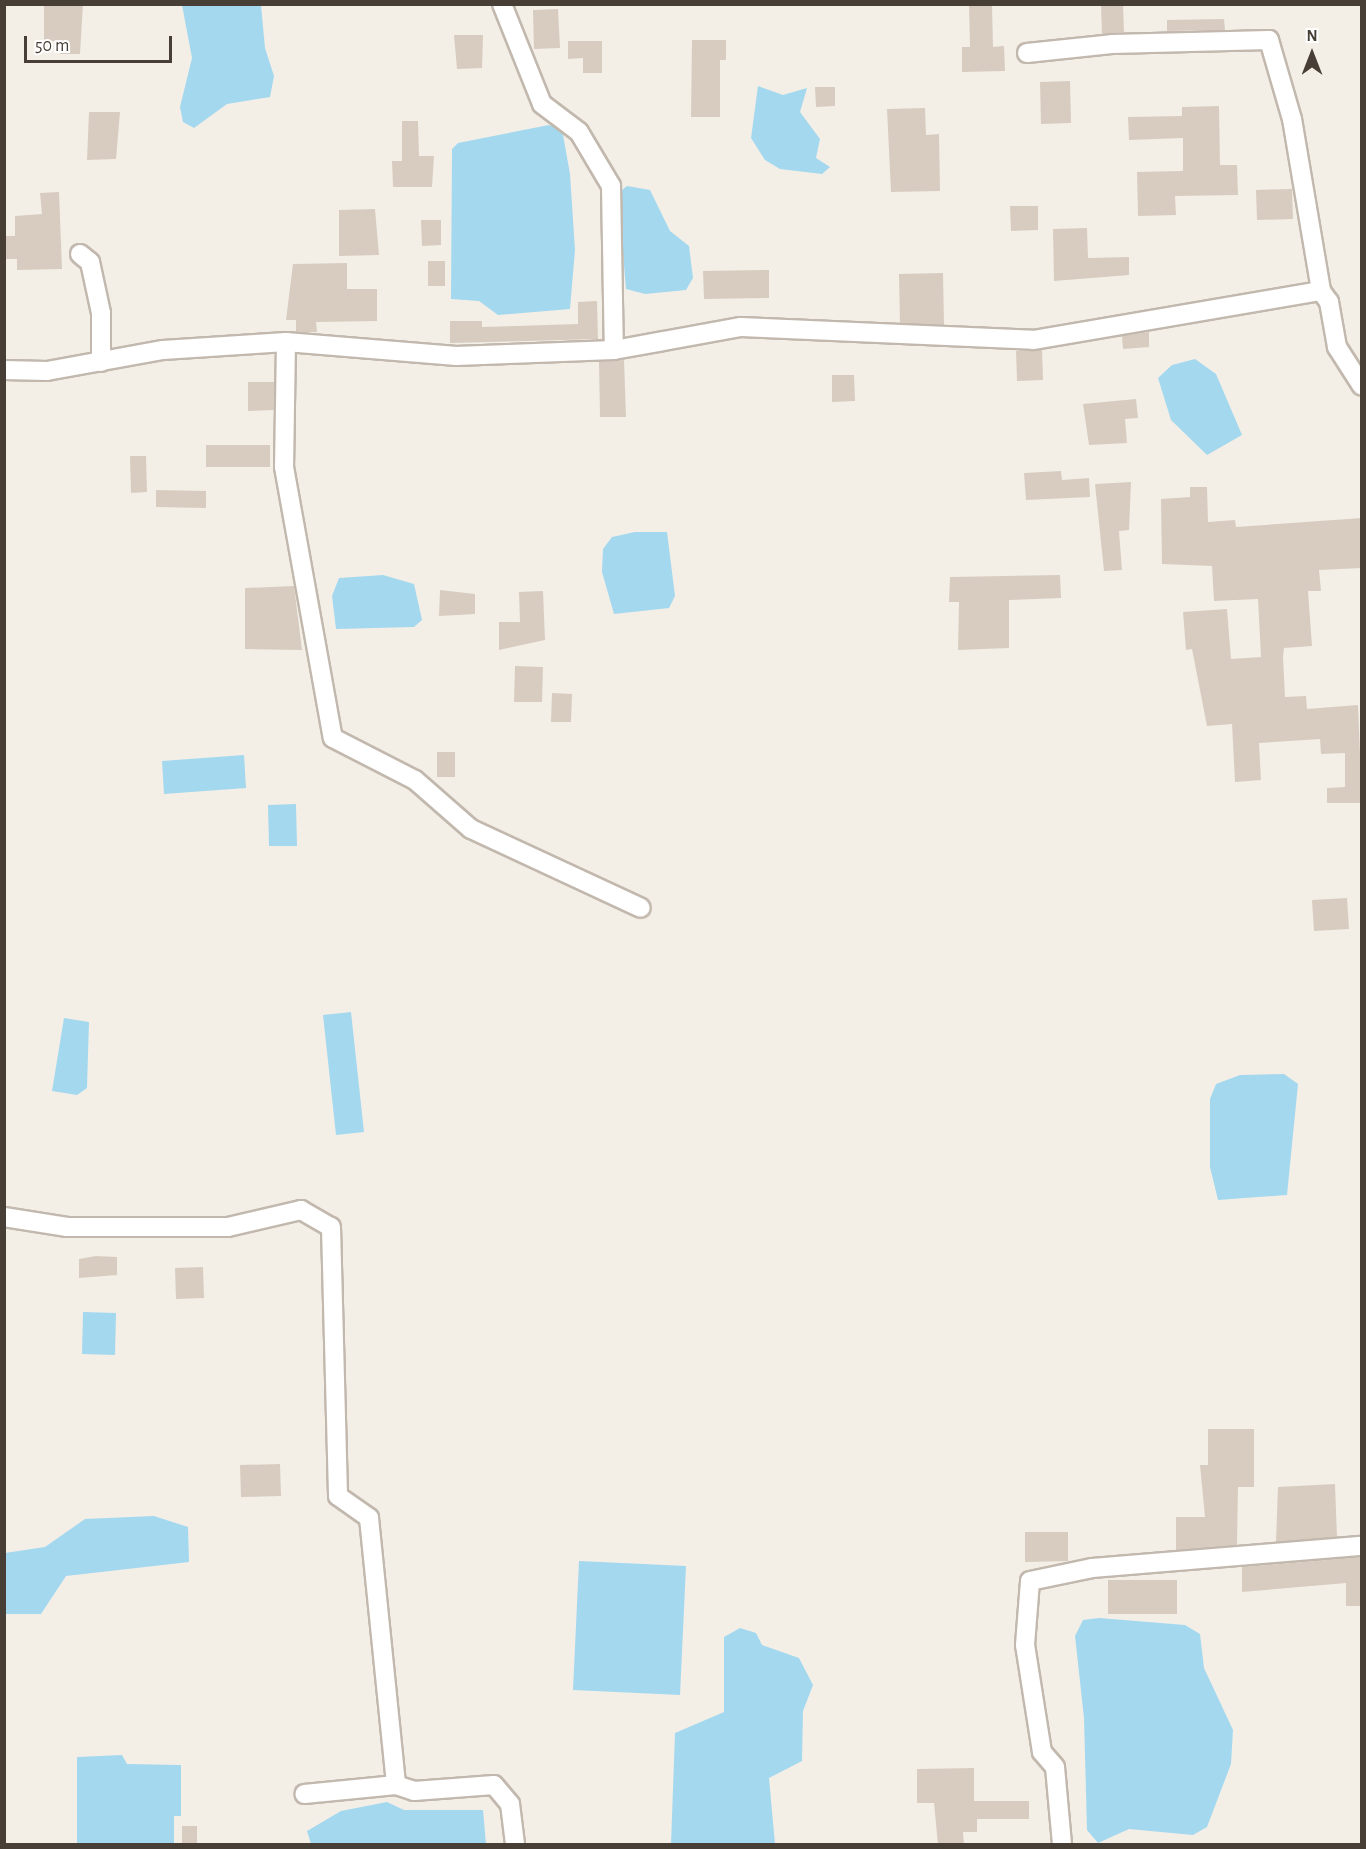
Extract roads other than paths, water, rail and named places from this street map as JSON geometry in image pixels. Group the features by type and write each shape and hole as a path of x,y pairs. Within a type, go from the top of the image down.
{"street":[{"path":"502,4 542,104 579,132 611,186 614,350"},
{"path":"1027,53 1112,44 1269,40 1292,118 1316,233 1321,291 1329,302 1337,347 1362,386"},
{"path":"80,254 90,262 101,313 101,362"},
{"path":"4,370 47,371 162,350 286,342 456,356 614,350 741,327 1033,340 1321,291"},
{"path":"286,342 284,467 333,738 415,780 471,829 642,908"},
{"path":"4,1217 68,1227 228,1227 301,1210 331,1227 338,1496 369,1518 396,1785"},
{"path":"1062,1845 1055,1767 1042,1752 1025,1645 1030,1581 1092,1568 1362,1546"},
{"path":"304,1794 396,1785 414,1791 494,1785 510,1804 514,1845"}],"water":[{"path":"182,5 261,5 265,48 274,76 270,97 227,104 194,128 183,122 180,107 192,58"},
{"path":"758,86 783,95 807,88 800,112 820,139 816,158 830,167 822,174 780,169 765,160 751,138"},
{"path":"549,125 562,129 570,174 575,250 570,309 498,315 479,301 451,299 452,149 458,143"},
{"path":"627,186 650,190 670,231 689,246 693,278 686,290 645,294 626,289 618,193"},
{"path":"1195,359 1216,374 1242,435 1207,455 1171,420 1158,378 1172,365"},
{"path":"635,532 667,532 675,596 669,608 614,614 602,572 603,549 612,537"},
{"path":"383,575 414,584 422,620 414,627 336,629 332,596 339,578"},
{"path":"244,755 246,788 164,794 162,761"},
{"path":"296,804 297,846 269,846 268,805"},
{"path":"351,1012 364,1132 336,1135 323,1015"},
{"path":"64,1018 89,1022 87,1088 77,1095 52,1091"},
{"path":"1284,1074 1298,1084 1287,1195 1218,1200 1210,1167 1210,1099 1216,1084 1240,1075"},
{"path":"83,1312 116,1313 115,1355 82,1354"},
{"path":"154,1516 188,1527 189,1562 66,1576 41,1614 5,1614 5,1553 45,1547 85,1519"},
{"path":"579,1561 686,1566 680,1695 573,1690"},
{"path":"1099,1618 1185,1625 1200,1634 1204,1668 1233,1730 1231,1764 1207,1827 1193,1835 1129,1829 1098,1843 1087,1830 1084,1718 1075,1636 1083,1620"},
{"path":"740,1628 756,1633 762,1645 799,1658 813,1685 803,1711 802,1761 769,1778 775,1844 671,1844 675,1733 724,1712 724,1637"},
{"path":"122,1755 127,1764 181,1765 181,1816 174,1816 174,1844 77,1843 77,1757"},
{"path":"387,1802 404,1810 483,1810 486,1844 311,1844 307,1831 341,1811"}]}
